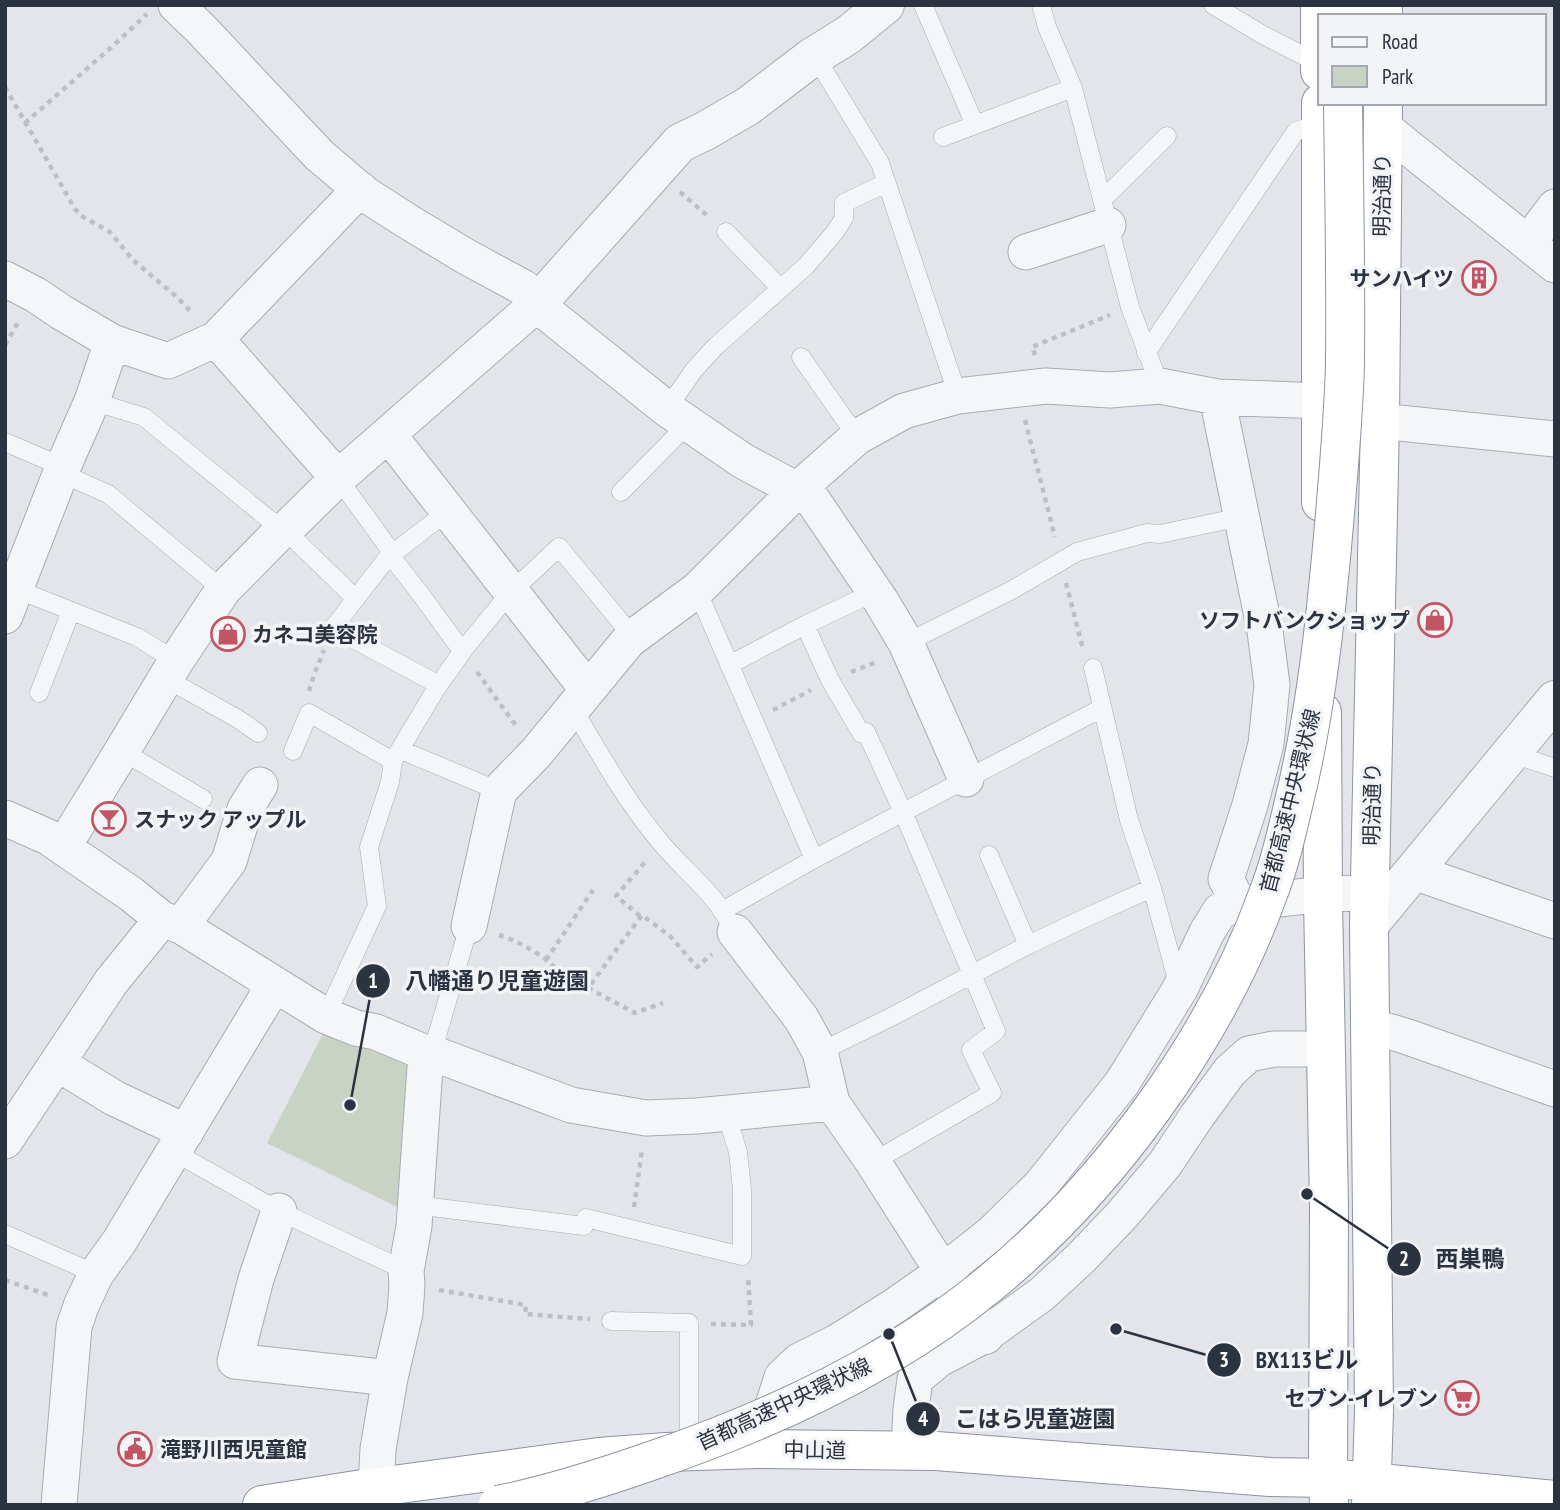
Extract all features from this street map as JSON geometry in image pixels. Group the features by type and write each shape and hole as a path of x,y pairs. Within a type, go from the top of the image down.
{"highway":[{"path":"1328,1492 1329,1206 1323,894 1321,401 1333,108"},
{"name":"首都高速中央環状線","path":"498,1505 577,1485 695,1446 810,1396 888,1355 934,1326 1024,1255 1067,1211 1130,1137 1197,1041 1248,944 1269,894 1305,755 1321,665 1337,508 1345,363 1333,108"},
{"name":"首都高速中央環状線","path":"533,1505 632,1478 700,1453 815,1403 903,1354 990,1295 1047,1244 1102,1186 1138,1142 1173,1093 1231,998 1255,949 1292,847 1314,758 1328,670 1353,364 1333,108"},
{"name":"明治通り","path":"1371,1493 1374,1411 1369,909 1380,421 1383,115"},
{"name":"中山道","path":"262,1505 599,1457 760,1449 936,1451 1270,1478 1328,1492 1441,1490 1553,1493"}],"street":[{"path":"176,5 319,155 360,190 465,256 524,288 547,313 678,417 743,461 800,488 875,592 906,643 966,779"},
{"path":"63,847 223,590 338,478 538,303 680,143 748,106 848,35 885,5"},
{"path":"1383,115 1555,265"},
{"path":"5,279 112,342 168,361 216,339 360,190"},
{"path":"1528,243 1555,207"},
{"path":"1026,252 1105,213"},
{"path":"216,339 338,478"},
{"path":"11,603 62,470 92,401 112,342"},
{"path":"468,926 499,791 536,753 633,637 697,590 800,488 857,437 904,411 958,396 1032,388 1110,390 1160,386 1217,397 1321,401"},
{"path":"1217,397 1265,631 1272,685 1266,744 1226,879 1239,904"},
{"path":"1380,421 1555,439"},
{"path":"388,434 512,592 580,698"},
{"path":"760,1449 782,1377 799,1361 837,1342 943,1272 992,1233 1041,1185 1122,1083 1180,989 1220,911 1239,904 1323,894 1369,909 1414,872 1555,700"},
{"path":"5,1141 111,982 172,923 229,861 246,809 260,785"},
{"path":"5,818 48,837 172,923 326,1016 571,1105 646,1118 832,1103"},
{"path":"1414,872 1555,921"},
{"path":"729,921 801,1018 820,1052 832,1103 873,1161 985,1335"},
{"path":"59,1505 74,1327 81,1306 96,1274 119,1242 274,985"},
{"path":"1370,1026 1405,1035 1555,1088"},
{"path":"909,1451 915,1379 939,1359 985,1335 1042,1294 1081,1258 1166,1164 1230,1071 1249,1054 1274,1049 1326,1049"},
{"path":"376,1487 378,1449 405,1313 429,1053"},
{"path":"57,1063 180,1142"},
{"path":"1122,1083 1197,1116"},
{"path":"279,1211 256,1279 235,1361 390,1378"}],"lane":[{"path":"923,5 975,125"},
{"path":"1041,5 1047,27 1073,88 1130,307 1160,386"},
{"path":"1213,5 1318,63"},
{"path":"815,56 880,163 958,396"},
{"path":"943,137 1073,88"},
{"path":"1146,353 1296,131 1333,108"},
{"path":"1105,213 1167,136"},
{"path":"621,492 678,417 694,370 715,347 806,266 844,218 844,203 886,183"},
{"path":"726,232 780,288"},
{"path":"801,358 857,437"},
{"path":"92,401 144,417 284,530 356,599"},
{"path":"5,442 108,494 223,590"},
{"path":"338,478 462,651"},
{"path":"439,685 332,628 391,554 448,511"},
{"path":"906,643 1012,590 1077,552 1147,533 1160,534 1241,517"},
{"path":"326,1016 377,906 369,847 397,756 462,651 512,592 559,547 633,637"},
{"path":"697,590 814,859"},
{"path":"729,665 875,592"},
{"path":"11,603 71,611 137,637 171,670 258,733"},
{"path":"39,693 71,611"},
{"path":"805,625 830,680 861,733 866,732 996,1031 971,1049 992,1093 873,1161"},
{"path":"1093,668 1129,820 1153,888 1180,989"},
{"path":"580,698 621,791 662,844 729,921 814,859 1102,708"},
{"path":"293,751 309,713 397,756 499,791"},
{"path":"122,751 203,799"},
{"path":"1510,753 1555,768"},
{"path":"989,855 1028,945"},
{"path":"820,1052 1028,945 1153,888"},
{"path":"429,1053 468,926"},
{"path":"415,1205 584,1226 586,1218 741,1256 742,1189 738,1152 726,1113"},
{"path":"180,1142 279,1211 407,1278"},
{"path":"5,1234 96,1274"},
{"path":"611,1321 689,1323 689,1452"}],"path":[{"path":"25,123 155,5"},
{"path":"5,87 75,209 83,217 110,232 134,260 178,298 216,339"},
{"path":"656,171 726,232"},
{"path":"1093,668 1087,665 1061,561 1032,388 1032,347 1130,307"},
{"path":"309,713 304,710 332,628"},
{"path":"462,651 536,753"},
{"path":"662,844 616,896 670,936 697,967 729,921"},
{"path":"546,960 593,890"},
{"path":"588,988 640,916"},
{"path":"468,926 511,939 546,960 568,981 588,988 635,1013 663,1003"},
{"path":"631,1230 646,1118"},
{"path":"689,1323 751,1325 748,1261 741,1256"},
{"path":"407,1278 526,1305 525,1314 611,1321"},
{"path":"5,1280 81,1306"}],"green space":[{"path":"328,1024 408,1055 403,1210 267,1143"}],"place":[{"name":"サンハイツ","path":"1479,278"},
{"name":"ソフトバンクショップ","path":"1435,620"},
{"name":"カネコ美容院","path":"228,634"},
{"name":"スナック アップル","path":"109,819"},
{"name":"八幡通り児童遊園","path":"350,1105"},
{"name":"西巣鴨","path":"1307,1194"},
{"name":"BX113ビル","path":"1116,1329"},
{"name":"こはら児童遊園","path":"889,1334"},
{"name":"セブン-イレブン","path":"1462,1398"},
{"name":"滝野川西児童館","path":"135,1449"}]}
